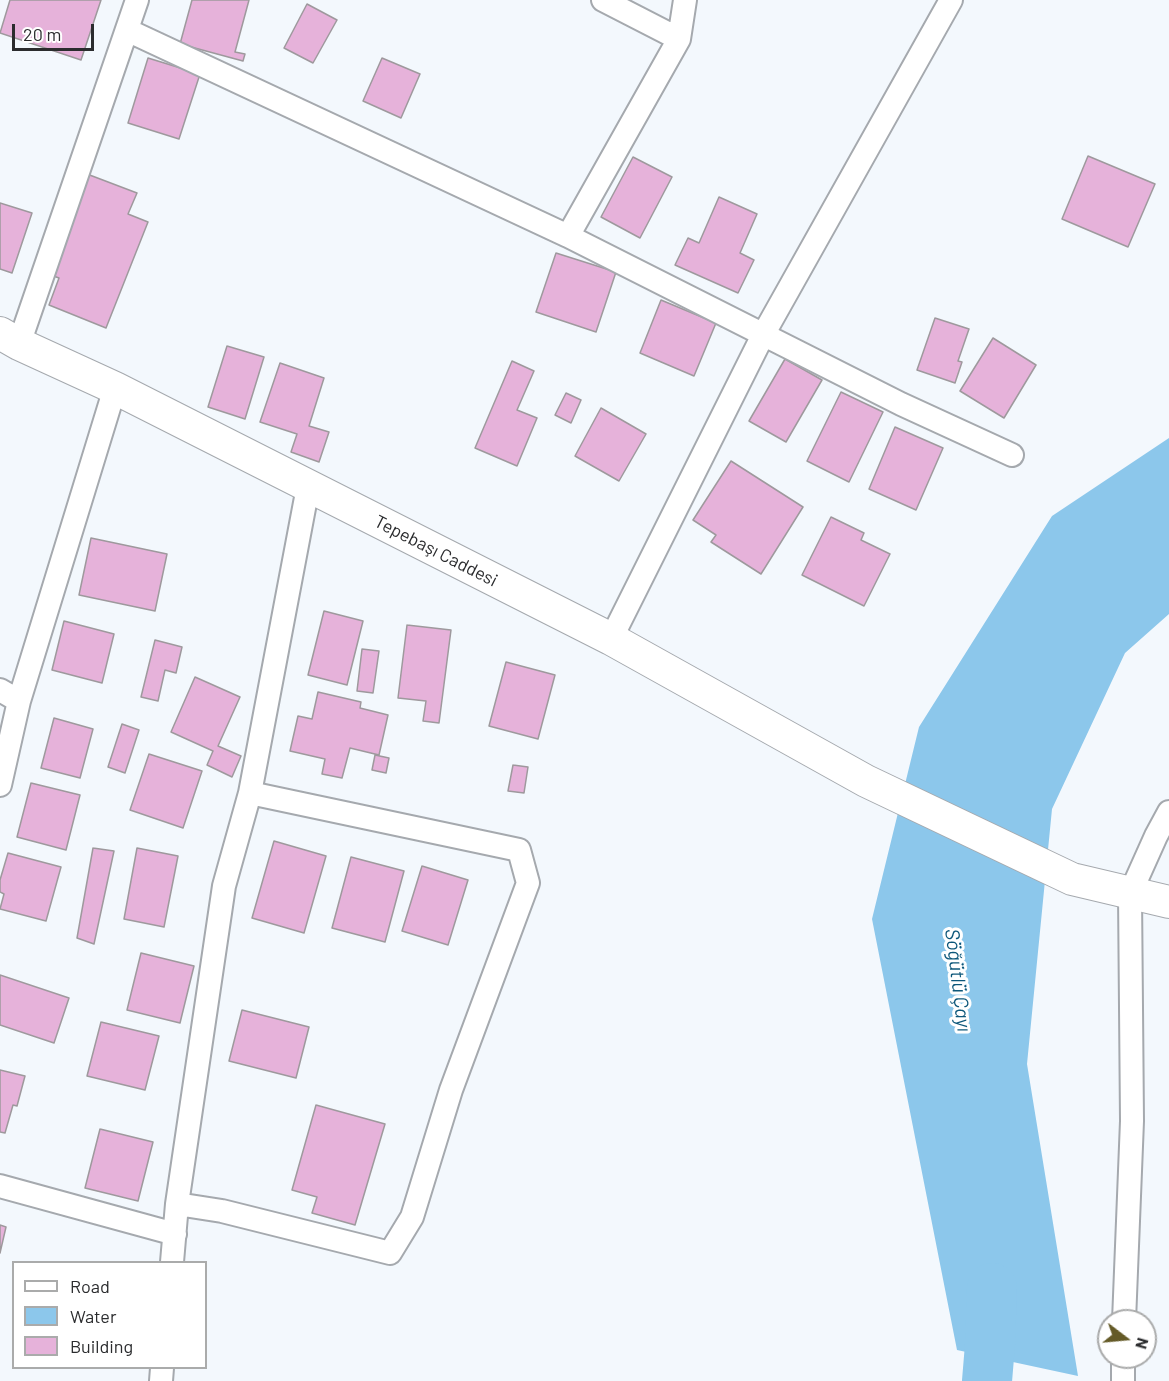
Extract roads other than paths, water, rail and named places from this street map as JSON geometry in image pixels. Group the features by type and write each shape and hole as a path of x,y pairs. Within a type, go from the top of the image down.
{"main road":[{"name":"Tepebaşı Caddesi","path":"10,338 115,388 611,639 866,781 1072,879 1169,902"}],"street":[{"path":"10,338 137,0"},
{"path":"603,0 679,39"},
{"path":"611,639 763,334 952,0"},
{"path":"568,236 679,39 683,1"},
{"path":"127,30 568,236 900,404 1012,455"},
{"path":"0,785 9,696 115,388"},
{"path":"172,1261 177,1204 224,886 250,793 308,487"},
{"path":"177,1204 222,1211 390,1253 412,1217 451,1090 528,883 519,849 250,793"},
{"path":"1124,1309 1132,1121 1130,894 1169,812"},
{"path":"0,1186 175,1234"}],"water":[{"path":"1169,438 1169,614 1125,653 1052,809 1027,1064 1078,1376 957,1350 872,919 919,727 1052,516"}],"waterway":[{"name":"Söğütlü Çayı","path":"987,1381 992,1288"}]}
